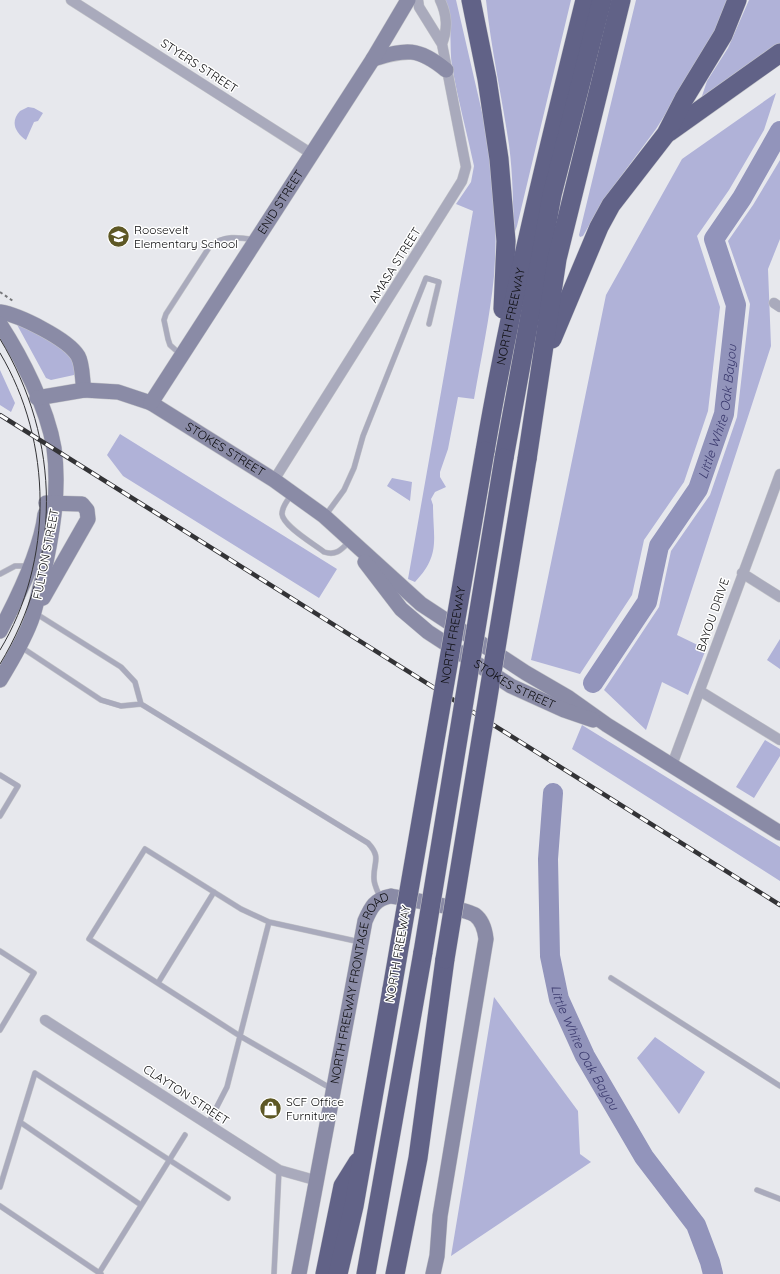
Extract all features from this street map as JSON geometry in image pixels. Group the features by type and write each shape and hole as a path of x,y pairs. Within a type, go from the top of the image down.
{"highway":[{"path":"471,0 487,79 500,159 506,241 500,362"},
{"name":"NORTH FREEWAY","path":"338,1274 363,1154 500,362 539,186 585,0"},
{"name":"NORTH FREEWAY","path":"366,1274 423,952 504,458 552,195 602,0"},
{"path":"405,1274 418,1158 445,958 542,362 551,290 557,259 622,0"},
{"path":"542,362 608,210 666,134 684,99 723,35 737,0"},
{"path":"666,134 780,53"},
{"path":"325,1274 343,1186 363,1154"},
{"path":"395,1274 418,1158"}],"street":[{"name":"STYERS STREET","path":"71,0 312,154"},
{"name":"ENID STREET","path":"151,403 183,356 373,59 408,0"},
{"name":"AMASA STREET","path":"274,480 462,181 466,167 442,44 419,7 418,0"},
{"name":"AMASA STREET","path":"440,0 444,10 446,22 445,35 442,44"},
{"path":"373,59 408,51 421,53 432,58 446,70"},
{"path":"0,312 28,321 71,348 78,357 84,390"},
{"name":"FULTON STREET","path":"0,324 19,354 46,417 54,448 46,564 34,612 19,646 0,680"},
{"name":"STOKES STREET","path":"38,398 84,390 118,392 151,403 274,480 324,516 421,604 526,673 569,698 607,725 780,834"},
{"name":"BAYOU DRIVE","path":"672,765 780,474"},
{"path":"34,612 88,518 87,510 82,504 51,503"},
{"name":"FULTON STREET","path":"0,631 30,566 51,503"},
{"path":"742,573 780,597"},
{"path":"700,691 780,740"},
{"name":"NORTH FREEWAY FRONTAGE ROAD","path":"299,1274 335,1090 360,942 367,916 380,898 391,896 470,912 475,915 485,928 486,939 440,1216 436,1256 432,1274"},
{"name":"CLAYTON STREET","path":"45,1020 279,1170 318,1181"}],"lane":[{"path":"183,356 170,345 168,339 164,320 170,308 210,246 218,240 238,237 256,240"},
{"path":"324,516 344,490 354,468 363,436 426,278 439,282 429,324"},
{"path":"293,493 284,506 282,514 286,524 324,552 331,554 339,552 350,540"},
{"path":"0,574 15,566 30,566"},
{"path":"34,612 121,667 135,682 142,704"},
{"path":"19,646 101,700 122,706 142,704 368,843 375,850 377,858 374,879 380,898"},
{"path":"0,775 18,786 0,816"},
{"path":"335,1090 240,1036 89,939 145,849 241,909 269,922 360,942"},
{"path":"158,983 214,892"},
{"path":"208,1124 227,1087 269,922"},
{"path":"0,951 34,973 0,1030"},
{"path":"611,978 780,1086"},
{"path":"0,1187 35,1073 228,1198"},
{"path":"20,1122 141,1205"},
{"path":"0,1206 100,1273 184,1136"},
{"path":"274,1274 279,1170"},
{"path":"757,1190 780,1199"}],"shaded area":[{"path":"445,0 456,0 491,151 495,197 495,260 490,307 474,399 458,397 448,449 440,472 440,477 446,487 435,492 431,499 433,505 434,537 432,555 429,563 415,582 408,579 473,211 456,204 471,182 474,166 452,67 450,25"},
{"path":"486,0 571,0 514,234 509,145"},
{"path":"636,0 729,0 706,50 656,129 604,199 583,236 580,237 579,235"},
{"path":"749,0 780,0 780,46 701,99 707,81 728,48"},
{"path":"776,93 764,130 729,190 697,236 720,307 708,411 684,482 644,540 632,595 580,674 531,660 606,295 682,159"},
{"path":"28,107 34,108 43,113 38,121 34,122 26,140 19,134 15,127 15,119 20,111"},
{"path":"780,160 780,239 768,269 771,346 677,635 706,649 688,695 662,682 646,730 604,690 659,607 671,551 710,495 737,417 750,304 728,241 753,205"},
{"path":"15,321 65,350 76,364 74,375 51,380 46,378"},
{"path":"0,370 15,403 11,412 0,405"},
{"path":"120,434 337,569 319,598 123,476 107,455"},
{"path":"392,478 412,482 410,501 387,486"},
{"path":"780,639 780,669 767,660"},
{"path":"582,725 780,847 780,881 572,749"},
{"path":"765,740 780,749 780,756 754,798 736,787"},
{"path":"494,997 578,1111 580,1154 591,1162 451,1256"},
{"path":"655,1037 705,1072 679,1114 637,1058"}],"waterway":[{"name":"Little White Oak Bayou","path":"593,683 647,602 659,546 698,489 724,414 736,305 714,239 742,198 780,131"},
{"name":"Little White Oak Bayou","path":"553,793 548,859 550,956 559,999 585,1056 644,1157 696,1225 713,1274"}],"tram line":[{"path":"0,339 20,378 35,418 44,460 46,502 44,543 35,585 20,625 0,664"},
{"path":"0,353 17,388 30,424 38,463 40,502 38,540 30,579 18,615 0,650"}],"railway":[{"path":"0,415 780,905"}],"place":[{"name":"Roosevelt Elementary School","path":"118,237"},
{"name":"SCF Office Furniture","path":"270,1109"}]}
